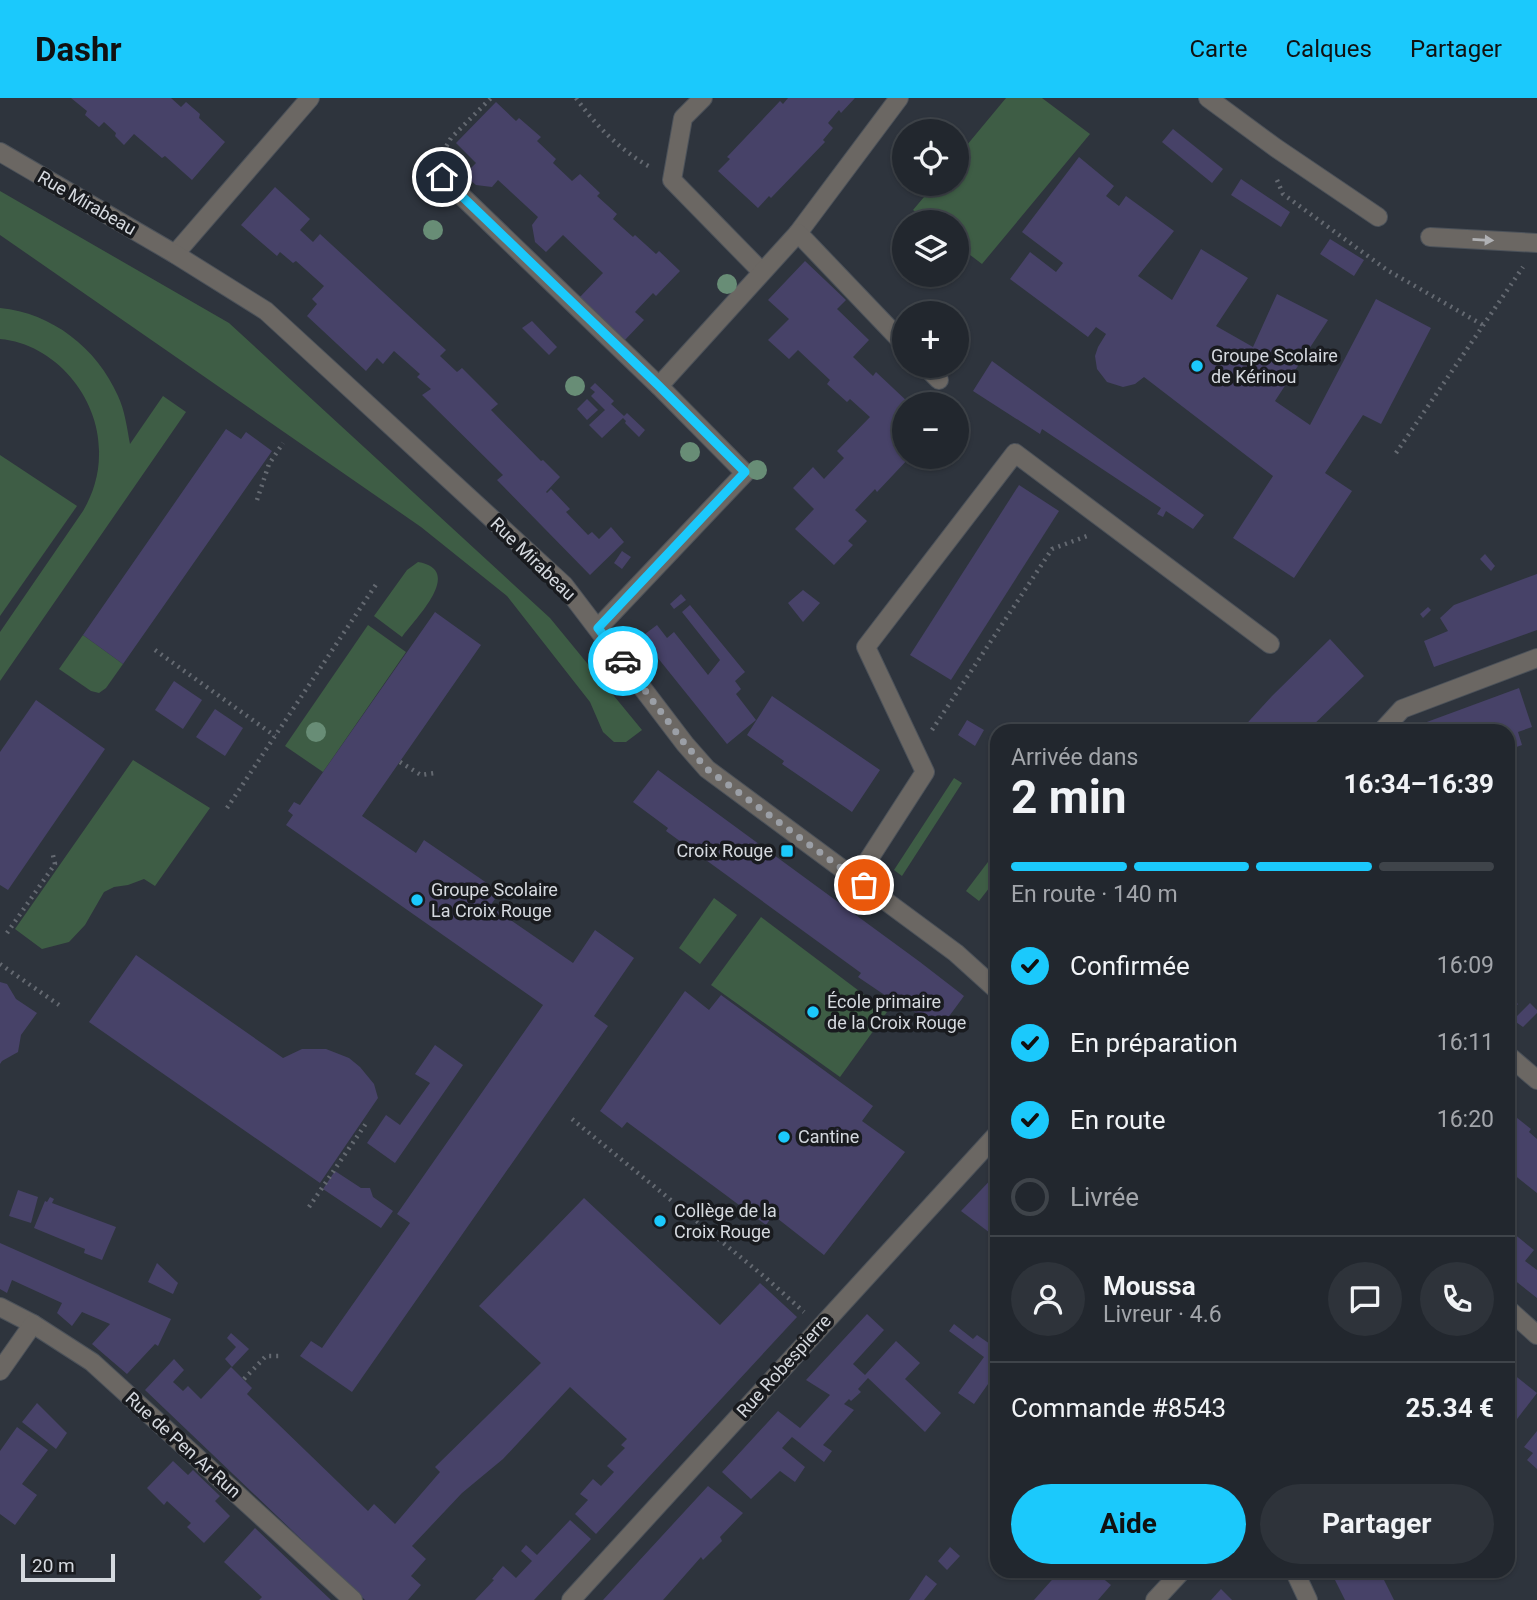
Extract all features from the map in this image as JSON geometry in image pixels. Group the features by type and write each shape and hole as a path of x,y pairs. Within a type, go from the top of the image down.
{"street":[{"path":"175,254 310,98"},
{"path":"703,98 683,118 672,180 762,272"},
{"path":"659,386 798,233 898,98"},
{"path":"1208,98 1378,217"},
{"name":"Rue Mirabeau","path":"0,152 266,310 564,585 707,769 957,953 990,984"},
{"path":"442,177 745,472 598,628"},
{"path":"798,233 892,331"},
{"path":"1430,237 1533,250"},
{"path":"856,878 925,772 866,647 1015,453 1270,644"},
{"path":"1388,724 1402,709 1537,658"},
{"path":"1515,1061 1537,1080"},
{"name":"Rue Robespierre","path":"571,1600 990,1142"},
{"name":"Rue de Pen Ar Run","path":"0,1307 33,1324 92,1362 353,1600"},
{"path":"1515,1315 1537,1335"},
{"path":"0,1371 33,1324"},
{"path":"1155,1600 1175,1578"},
{"path":"1297,1578 1308,1600"}],"path":[{"path":"442,177 440,159 451,138 491,98"},
{"path":"576,98 591,118 622,148 672,180"},
{"path":"1276,148 1275,177 1283,194 1387,270 1483,325"},
{"path":"1396,453 1533,250"},
{"path":"257,500 269,464 283,443"},
{"path":"916,754 1052,550 1112,527"},
{"path":"228,808 377,583"},
{"path":"155,650 275,736"},
{"path":"400,762 421,775 435,773"},
{"path":"7,933 55,864 52,850"},
{"path":"0,964 60,1005"},
{"path":"572,1119 795,1304"},
{"path":"309,1207 367,1122"},
{"path":"244,1379 266,1356 283,1356"}],"green space":[{"path":"1006,98 1042,98 1090,134 982,264 969,254 969,210 913,210 925,196 969,196 969,143"},
{"path":"0,191 229,323 550,618 642,730 626,742 614,742 603,732 590,702 507,596 421,527 0,235"},
{"path":"0,308 19,311 55,325 85,348 109,379 118,396 130,444 163,396 186,412 0,681 0,632 83,511 95,484 99,455 98,434 83,395 56,363 39,351 0,339"},
{"path":"0,455 77,506 0,616"},
{"path":"418,562 431,567 437,574 437,584 426,607 402,637 374,616 407,570"},
{"path":"368,625 406,652 323,772 285,746"},
{"path":"83,635 123,664 106,688 99,693 91,691 59,669"},
{"path":"133,760 210,808 155,886 144,879 104,892 85,925 69,942 42,949 15,929"},
{"path":"954,778 962,783 902,876 894,870"},
{"path":"990,859 990,887 979,901 966,891"},
{"path":"714,898 737,915 700,964 679,948"},
{"path":"761,917 887,1012 840,1077 711,985"}],"building":[{"path":"71,98 171,98 181,107 186,102 225,142 192,180 134,134 124,145 104,122 99,127 85,115 87,111"},
{"path":"788,98 855,98 828,123 833,128 823,140 825,142 758,208 718,171 730,159 727,157 780,101 783,104"},
{"path":"496,102 516,121 519,118 541,137 537,141 556,159 553,163 572,181 580,174 600,193 597,196 617,214 613,219 656,254 659,251 680,271 656,296 653,293 635,312 644,320 624,341 579,298 603,273 563,235 546,252 535,242 532,225 538,217 498,180 492,187 476,185 464,175 476,163 456,143"},
{"path":"1173,129 1223,169 1212,183 1162,142"},
{"name":"Groupe Scolaire de Kérinou","path":"1079,157 1114,186 1106,196 1119,206 1126,196 1174,231 1138,276 1172,300 1201,249 1248,278 1216,326 1253,347 1277,294 1328,320 1275,401 1310,425 1376,299 1431,328 1381,424 1363,415 1325,473 1352,491 1294,578 1233,538 1273,476 1144,377 1135,384 1123,387 1107,382 1097,369 1095,356 1106,334 1096,327 1088,337 1010,279 1030,252 1056,272 1063,263 1022,232"},
{"path":"1241,179 1290,212 1281,227 1231,195"},
{"path":"275,187 310,219 300,230 313,242 320,234 446,350 440,356 457,372 462,368 498,404 491,410 560,477 546,492 551,489 570,509 566,512 588,535 592,532 599,539 611,527 624,542 590,575 497,480 503,475 422,395 431,389 417,377 420,374 394,351 383,364 377,358 366,371 307,316 317,304 312,299 324,286 296,261 293,263 280,252 277,256 241,225"},
{"path":"1330,239 1364,260 1354,276 1320,254"},
{"path":"805,261 846,300 837,309 869,340 853,357 873,376 876,372 897,392 892,392 892,469 899,469 855,510 867,521 848,541 853,545 834,565 795,529 814,509 793,488 813,467 824,479 844,458 837,451 870,417 850,399 847,402 827,384 830,380 798,350 789,359 768,340 789,319 768,300"},
{"path":"532,321 557,347 549,355 522,328"},
{"path":"992,361 1204,515 1193,529 1166,511 1163,517 1157,514 1161,508 1042,429 1040,434 973,391"},
{"path":"595,383 614,401 611,404 624,416 627,413 645,430 639,437 623,418 602,438 589,425 605,410 591,396 595,392 590,388"},
{"path":"587,399 598,410 587,420 577,409"},
{"path":"226,429 241,439 246,432 272,451 123,664 83,635"},
{"path":"1019,485 1059,511 951,680 910,655"},
{"path":"622,551 631,557 622,569 614,563"},
{"path":"1485,554 1495,566 1491,571 1480,559"},
{"path":"1537,574 1537,630 1434,667 1424,641 1448,631 1440,618 1454,605"},
{"path":"803,590 820,603 803,622 788,603"},
{"path":"681,594 686,600 674,609 670,604"},
{"path":"690,605 745,672 735,681 741,689 736,694 756,720 727,744 641,637 657,625 667,638 674,632 708,675 720,660 682,612"},
{"path":"1428,607 1431,610 1423,618 1420,614"},
{"path":"435,612 481,645 362,816 416,853 424,840 500,892 490,906 573,963 595,930 634,958 594,1016 608,1026 352,1392 300,1356 311,1341 322,1348 410,1223 397,1214 543,1005 286,825 293,815 288,811 294,802 300,805"},
{"path":"1330,639 1364,676 1314,724 1246,724"},
{"path":"174,681 202,700 183,729 155,710"},
{"path":"1519,688 1532,727 1518,732 1522,745 1515,748 1515,724 1421,724"},
{"path":"772,696 880,770 852,812 782,764 784,761 747,735"},
{"path":"36,700 105,749 8,890 0,885 0,752"},
{"path":"215,709 243,728 225,756 196,737"},
{"path":"967,720 984,730 975,746 958,735"},
{"path":"658,770 964,996 939,1030 896,998 892,1000 858,977 861,973 666,831 668,828 633,802"},
{"path":"136,955 283,1058 302,1049 326,1049 349,1058 374,1084 378,1098 320,1183 89,1022"},
{"path":"0,982 7,984 16,999 37,1013 21,1035 18,1052 0,1064"},
{"name":"Cantine","path":"685,991 709,1010 721,995 873,1106 862,1121 905,1152 824,1255 773,1215 766,1225 627,1122 622,1128 600,1111"},
{"path":"1530,1003 1537,1013 1523,1027 1515,1021 1515,1018"},
{"path":"435,1045 463,1065 395,1163 367,1143 386,1115 400,1125 430,1083 415,1074"},
{"path":"1515,1116 1531,1129 1529,1132 1537,1139 1537,1193 1515,1176"},
{"path":"335,1171 361,1188 370,1188 373,1197 393,1211 381,1228 323,1189"},
{"path":"990,1180 990,1233 961,1211"},
{"path":"18,1190 38,1197 31,1223 9,1216"},
{"path":"50,1197 54,1199 52,1203 116,1227 102,1260 84,1253 85,1249 34,1228 45,1201"},
{"path":"584,1198 720,1325 760,1283 797,1317 596,1534 575,1514 588,1500 580,1494 593,1479 601,1486 614,1472 607,1466 625,1448 621,1445 627,1439 570,1387 503,1459 462,1493 412,1546 426,1559 411,1576 421,1585 408,1600 365,1600 145,1390 174,1359 184,1370 173,1382 183,1391 188,1386 201,1399 231,1367 252,1388 247,1394 368,1511 374,1504 395,1524 440,1472 435,1467 541,1363 479,1306"},
{"path":"1515,1235 1534,1250 1525,1261 1537,1270 1537,1298 1515,1281"},
{"path":"0,1243 171,1319 158,1346 155,1344 127,1374 92,1344 110,1324 82,1312 72,1326 57,1313 62,1303 12,1280 7,1293 0,1289"},
{"path":"157,1263 178,1283 173,1294 148,1282"},
{"path":"867,1314 884,1330 853,1364 865,1375 896,1341 920,1363 905,1379 941,1413 925,1432 868,1378 858,1389 861,1392 844,1404 854,1410 823,1445 832,1451 824,1462 792,1437 782,1448 805,1467 795,1482 780,1471 751,1499 722,1472 778,1411 800,1428 830,1395 806,1380"},
{"path":"954,1324 973,1339 977,1335 990,1344 990,1381 974,1404 958,1393 984,1357 949,1331"},
{"path":"231,1333 249,1349 232,1367 225,1359 236,1347 227,1338"},
{"path":"1515,1376 1537,1393 1515,1422"},
{"path":"37,1403 67,1433 56,1449 22,1422"},
{"path":"17,1427 48,1450 22,1484 37,1495 15,1525 0,1514 0,1451"},
{"path":"1537,1431 1537,1469 1527,1460 1533,1453 1524,1447"},
{"path":"173,1461 188,1475 193,1470 220,1496 215,1501 230,1516 204,1543 187,1527 191,1523 167,1501 164,1505 147,1488"},
{"path":"708,1486 743,1513 720,1537 722,1541 703,1560 701,1557 663,1600 603,1600"},
{"path":"570,1520 591,1539 534,1600 475,1600 503,1566 516,1578 532,1561 521,1551 526,1545 537,1555"},
{"path":"255,1528 331,1600 259,1600 262,1597 224,1562"},
{"path":"950,1547 960,1556 947,1570 938,1561"},
{"path":"926,1575 937,1584 924,1600 909,1600"},
{"path":"1054,1578 1102,1578 1111,1585 1098,1600 1034,1600"},
{"path":"1334,1578 1383,1578 1394,1600 1345,1600"},
{"path":"1221,1589 1232,1600 1211,1600"}],"way so far":[{"path":"623,661 707,769 864,885"}],"place":[{"name":"Groupe Scolaire de Kérinou","path":"1197,366"},
{"name":"Croix Rouge","path":"787,851"},
{"name":"Groupe Scolaire La Croix Rouge","path":"417,900"},
{"name":"École primaire de la Croix Rouge","path":"813,1012"},
{"name":"Cantine","path":"784,1137"},
{"name":"Collège de la Croix Rouge","path":"660,1221"}],"route":[{"path":"442,177 745,472 598,628 623,661"}]}
